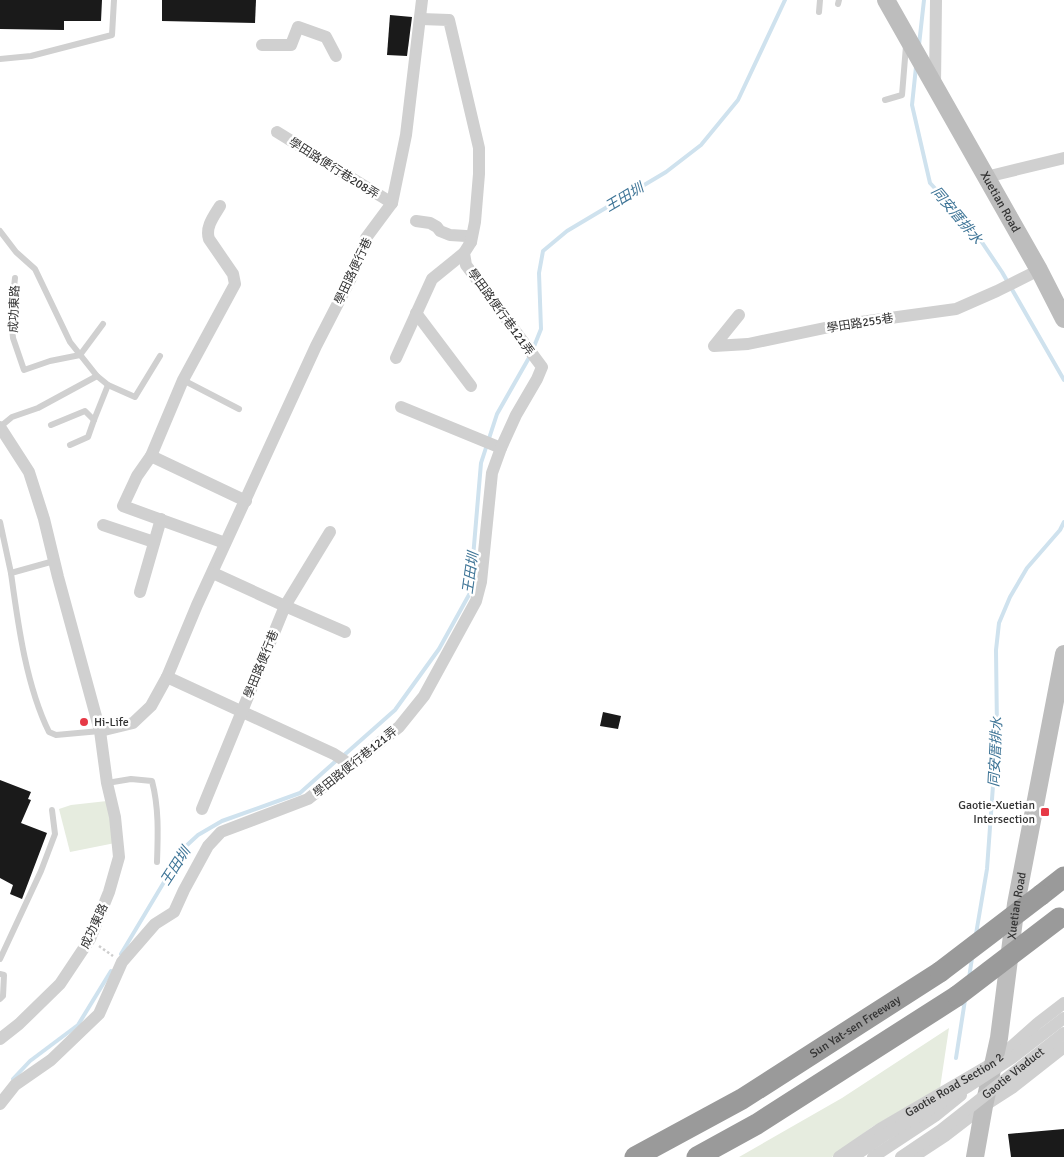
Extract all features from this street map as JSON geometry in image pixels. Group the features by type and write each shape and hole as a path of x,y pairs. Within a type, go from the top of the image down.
{"highway":[{"name":"Sun Yat-sen Freeway","path":"635,1157 742,1099 940,972 1064,877"},
{"path":"697,1157 765,1119 957,996 1062,916"}],"main road":[{"path":"886,0 907,38"},
{"name":"Xuetian Road","path":"907,38 986,177 1032,273 1064,320"},
{"name":"Xuetian Road","path":"975,1157 999,1038 1016,904 1064,654"}],"street":[{"name":"學田路便行巷","path":"100,731 133,722 152,706 167,677 196,605 246,501 316,346 352,276 366,238 392,203 406,135 422,0"},
{"path":"935,86 936,0"},
{"path":"396,358 432,279 467,247 475,222 479,174 479,148 449,20 421,19"},
{"path":"262,44 291,45 298,27 326,37 336,56"},
{"name":"學田路便行巷208弄","path":"277,132 392,203"},
{"path":"986,177 1064,158"},
{"path":"220,206 207,233 209,239 233,274 235,284 183,380 150,456 137,476 124,506 225,543"},
{"path":"416,221 430,223 440,231 450,235 466,236 467,247"},
{"name":"學田路便行巷121弄","path":"0,1104 15,1085 51,1060 99,1014 122,962 154,924 174,912 208,846 220,832 308,799 400,727 424,696 476,601 481,582 492,474 501,448 542,367 466,265 467,247"},
{"name":"學田路255巷","path":"739,315 714,346 748,344 839,325 956,309 1032,273"},
{"path":"416,313 471,386"},
{"path":"401,407 501,448"},
{"name":"成功東路","path":"0,427 29,472 44,519 100,731 106,783 115,817 119,857 109,892 90,940 60,984 19,1024 0,1039"},
{"path":"150,456 246,501"},
{"path":"140,592 161,519"},
{"path":"103,525 154,542"},
{"name":"學田路便行巷","path":"202,809 285,606 330,532"},
{"path":"212,572 345,632"},
{"name":"學田路便行巷","path":"167,677 334,754 351,765"},
{"name":"Gaotie Road Section 2","path":"839,1157 888,1124 993,1063 1038,1023 1064,1003"},
{"name":"Gaotie Viaduct","path":"853,1157 885,1135 969,1086 1012,1058 1064,1018"},
{"name":"Gaotie Viaduct","path":"901,1157 941,1130 1064,1033"},
{"path":"913,1157 1012,1088 1064,1047"},
{"name":"Gaotie Viaduct","path":"872,1157 935,1116 960,1096 993,1063"},
{"name":"Gaotie Viaduct","path":"887,1157 940,1121 984,1106"}],"lane":[{"path":"0,59 31,56 112,35 114,0"},
{"path":"820,0 820,12"},
{"path":"885,100 902,95 907,38"},
{"name":"成功東路","path":"0,231 16,252 35,269 70,342 97,376 108,385 135,397 160,356"},
{"name":"成功東路","path":"15,278 11,314 13,338 24,370 50,361 80,355"},
{"path":"80,355 103,324"},
{"name":"成功東路","path":"0,427 12,417 38,408 53,398 97,376"},
{"path":"183,380 238,409"},
{"path":"70,445 88,438 108,385"},
{"path":"51,425 86,411 94,420"},
{"path":"0,522 11,573 19,632 40,714 49,732 56,735 100,731"},
{"path":"11,573 54,562"},
{"path":"106,783 131,780 152,781 158,819 157,862"},
{"path":"0,959 40,871 54,834 52,810"},
{"path":"0,974 4,975 3,996 0,999"}],"path":[{"path":"90,940 114,956"}],"shaded area":[{"path":"107,801 115,843 70,852 59,809 71,805"},
{"path":"949,1028 940,1088 872,1127 832,1157 739,1157 842,1098"}],"building":[{"path":"0,0 102,0 101,21 64,21 64,30 0,29"},
{"path":"162,0 256,0 255,23 162,21"},
{"path":"390,15 412,17 407,56 387,55"},
{"path":"603,712 621,716 618,729 600,726"},
{"path":"0,780 31,792 28,799 31,800 21,823 47,833 22,899 10,894 13,885 0,878"},
{"path":"1064,1129 1064,1157 1011,1157 1008,1134"}],"waterway":[{"name":"王田圳","path":"533,349 541,329 539,273 543,251 567,231 666,172 701,145 738,100 785,0"},
{"name":"同安厝排水","path":"919,45 924,0"},
{"name":"同安厝排水","path":"916,67 912,105 930,183 973,229 1002,272 1064,380"},
{"name":"王田圳","path":"343,756 395,710 439,649 470,593 481,463 497,414 530,356"},
{"name":"同安厝排水","path":"976,934 987,869 997,730 996,650 999,623 1010,597 1027,568 1060,530 1064,522"},
{"name":"王田圳","path":"121,954 185,847 198,835 222,821 300,793 337,760"},
{"name":"同安厝排水","path":"969,978 972,958"},
{"name":"王田圳","path":"13,1079 30,1061 78,1025 111,971"},
{"name":"同安厝排水","path":"956,1058 965,1000"}],"place":[{"name":"Hi-Life","path":"84,722"},
{"name":"Gaotie-Xuetian Intersection","path":"1045,812"}]}
